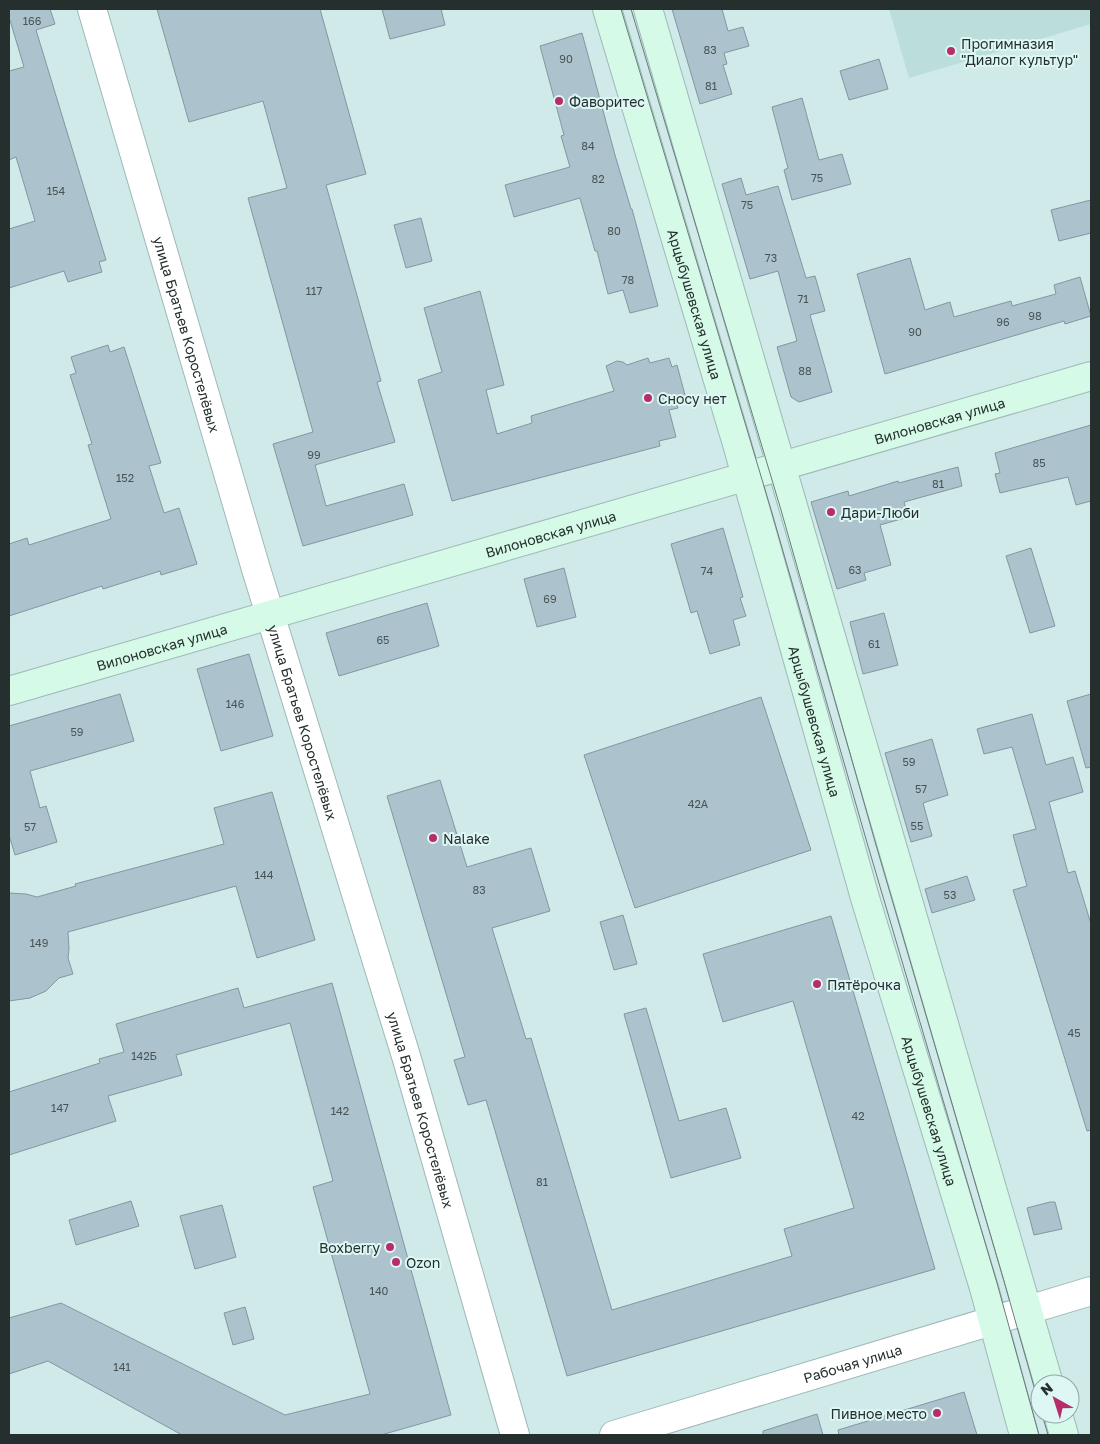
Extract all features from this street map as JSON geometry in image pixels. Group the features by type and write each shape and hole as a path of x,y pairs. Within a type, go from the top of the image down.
{"main road":[{"name":"Арцыбушевская улица","path":"607,9 745,476 865,898 984,1288 1024,1435"},
{"path":"648,9 1046,1374"},
{"name":"Вилоновская улица","path":"9,691 1091,376"}],"street":[{"name":"улица Братьев Коростелёвых","path":"92,9 270,615 406,1056 515,1435"},
{"name":"Рабочая улица","path":"614,1435 1091,1291"}],"shaded area":[{"name":"Прогимназия \"Диалог культур\"","path":"889,9 1091,9 1091,24 909,78"}],"building":[{"path":"9,9 50,9 55,24 36,30 106,260 99,262 102,272 68,282 64,271 9,288 9,229 35,221 16,157 9,160 9,71 24,67 9,17"},
{"path":"157,9 320,9 366,174 326,185 381,381 377,382 395,442 315,465 326,506 404,484 413,515 303,546 273,444 313,432 248,198 287,188 263,101 189,122"},
{"path":"382,9 441,9 445,25 390,39"},
{"path":"672,9 722,9 728,31 743,27 749,46 724,53 727,64 723,65 732,94 700,104"},
{"path":"582,33 658,306 630,313 623,290 608,294 580,198 514,217 505,185 570,167 561,136 564,135 540,46"},
{"path":"879,59 888,89 849,100 840,71"},
{"path":"802,98 819,160 842,154 851,184 792,200 784,170 788,168 772,107"},
{"path":"741,178 746,195 778,186 806,278 815,276 825,311 810,315 832,392 799,402 791,397 777,347 797,341 778,271 750,279 722,184"},
{"path":"1091,200 1091,233 1059,241 1051,210"},
{"path":"421,218 432,261 406,268 394,225"},
{"path":"910,258 925,310 950,302 954,317 1011,301 1012,306 1056,294 1054,285 1080,277 1091,316 1065,324 1064,321 885,374 857,274"},
{"path":"480,291 504,385 486,390 497,434 532,423 531,416 614,391 606,366 617,361 627,365 648,358 650,363 669,358 672,367 677,365 685,395 675,398 678,408 669,410 676,437 659,441 660,446 452,501 418,380 442,372 424,308"},
{"path":"108,345 110,352 124,347 161,463 149,466 164,513 179,508 197,564 161,575 160,571 103,589 102,586 9,616 9,544 27,538 29,545 111,519 88,445 92,444 70,375 76,373 71,357"},
{"path":"1091,425 1091,501 1076,505 1068,477 1000,493 995,474 1000,473 995,453"},
{"path":"958,467 962,486 904,502 908,517 880,525 891,565 864,573 866,580 837,589 811,502 848,491 849,496 898,481 899,483"},
{"path":"723,528 743,597 740,598 746,616 733,620 740,645 710,654 697,611 691,613 671,544"},
{"path":"1031,548 1055,626 1030,633 1006,556"},
{"path":"564,568 576,617 537,627 524,579"},
{"path":"427,603 439,646 339,676 326,633"},
{"path":"884,613 898,665 863,674 850,622"},
{"path":"249,654 273,736 221,751 197,669"},
{"path":"120,694 134,741 30,771 40,808 46,806 57,842 15,855 9,835 9,726"},
{"path":"1091,694 1091,767 1086,768 1067,701"},
{"path":"761,697 811,850 635,908 584,755"},
{"path":"1032,714 1046,765 1073,757 1083,792 1049,802 1068,873 1075,871 1091,924 1091,1130 1087,1131 1013,890 1027,886 1013,835 1036,829 1012,747 984,754 977,729"},
{"path":"932,739 948,795 923,803 932,836 911,842 885,753"},
{"path":"440,780 467,867 531,848 550,911 492,928 526,1039 531,1038 612,1310 792,1256 784,1229 854,1208 793,1001 723,1022 703,954 831,916 935,1269 567,1376 486,1100 468,1105 454,1060 465,1057 387,796"},
{"path":"272,792 315,940 257,958 236,886 68,932 68,958 73,974 59,978 46,991 30,998 9,1001 9,893 37,897 76,886 75,884 224,844 214,808"},
{"path":"967,876 975,900 932,913 925,889"},
{"path":"623,915 637,964 614,970 600,922"},
{"path":"332,983 451,1415 381,1435 182,1435 48,1361 9,1374 9,1318 61,1303 285,1415 370,1394 313,1187 333,1181 290,1023 176,1055 182,1075 108,1096 116,1121 9,1155 9,1092 100,1063 99,1059 124,1052 116,1024 238,988 244,1008"},
{"path":"646,1008 679,1121 726,1108 741,1158 671,1178 624,1014"},
{"path":"131,1201 139,1226 76,1245 69,1220"},
{"path":"1055,1202 1062,1229 1034,1235 1027,1208"},
{"path":"222,1205 236,1257 195,1269 180,1216"},
{"path":"245,1307 254,1339 233,1345 224,1313"},
{"path":"964,1392 977,1435 839,1435 838,1430"},
{"path":"817,1414 823,1435 763,1435 763,1431"}],"tram line":[{"path":"621,9 772,513 997,1283 1039,1435"},
{"path":"631,9 781,510 876,845 1030,1374"},
{"path":"1045,1424 1048,1435"}],"place":[{"name":"Прогимназия \"Диалог культур\"","path":"951,51"},
{"name":"Фаворитес","path":"559,101"},
{"name":"Сносу нет","path":"648,398"},
{"name":"Дари-Люби","path":"831,512"},
{"name":"Nalake","path":"433,838"},
{"name":"Пятёрочка","path":"817,984"},
{"name":"Boxberry","path":"390,1247"},
{"name":"Ozon","path":"396,1262"},
{"name":"Пивное место","path":"937,1413"}]}
